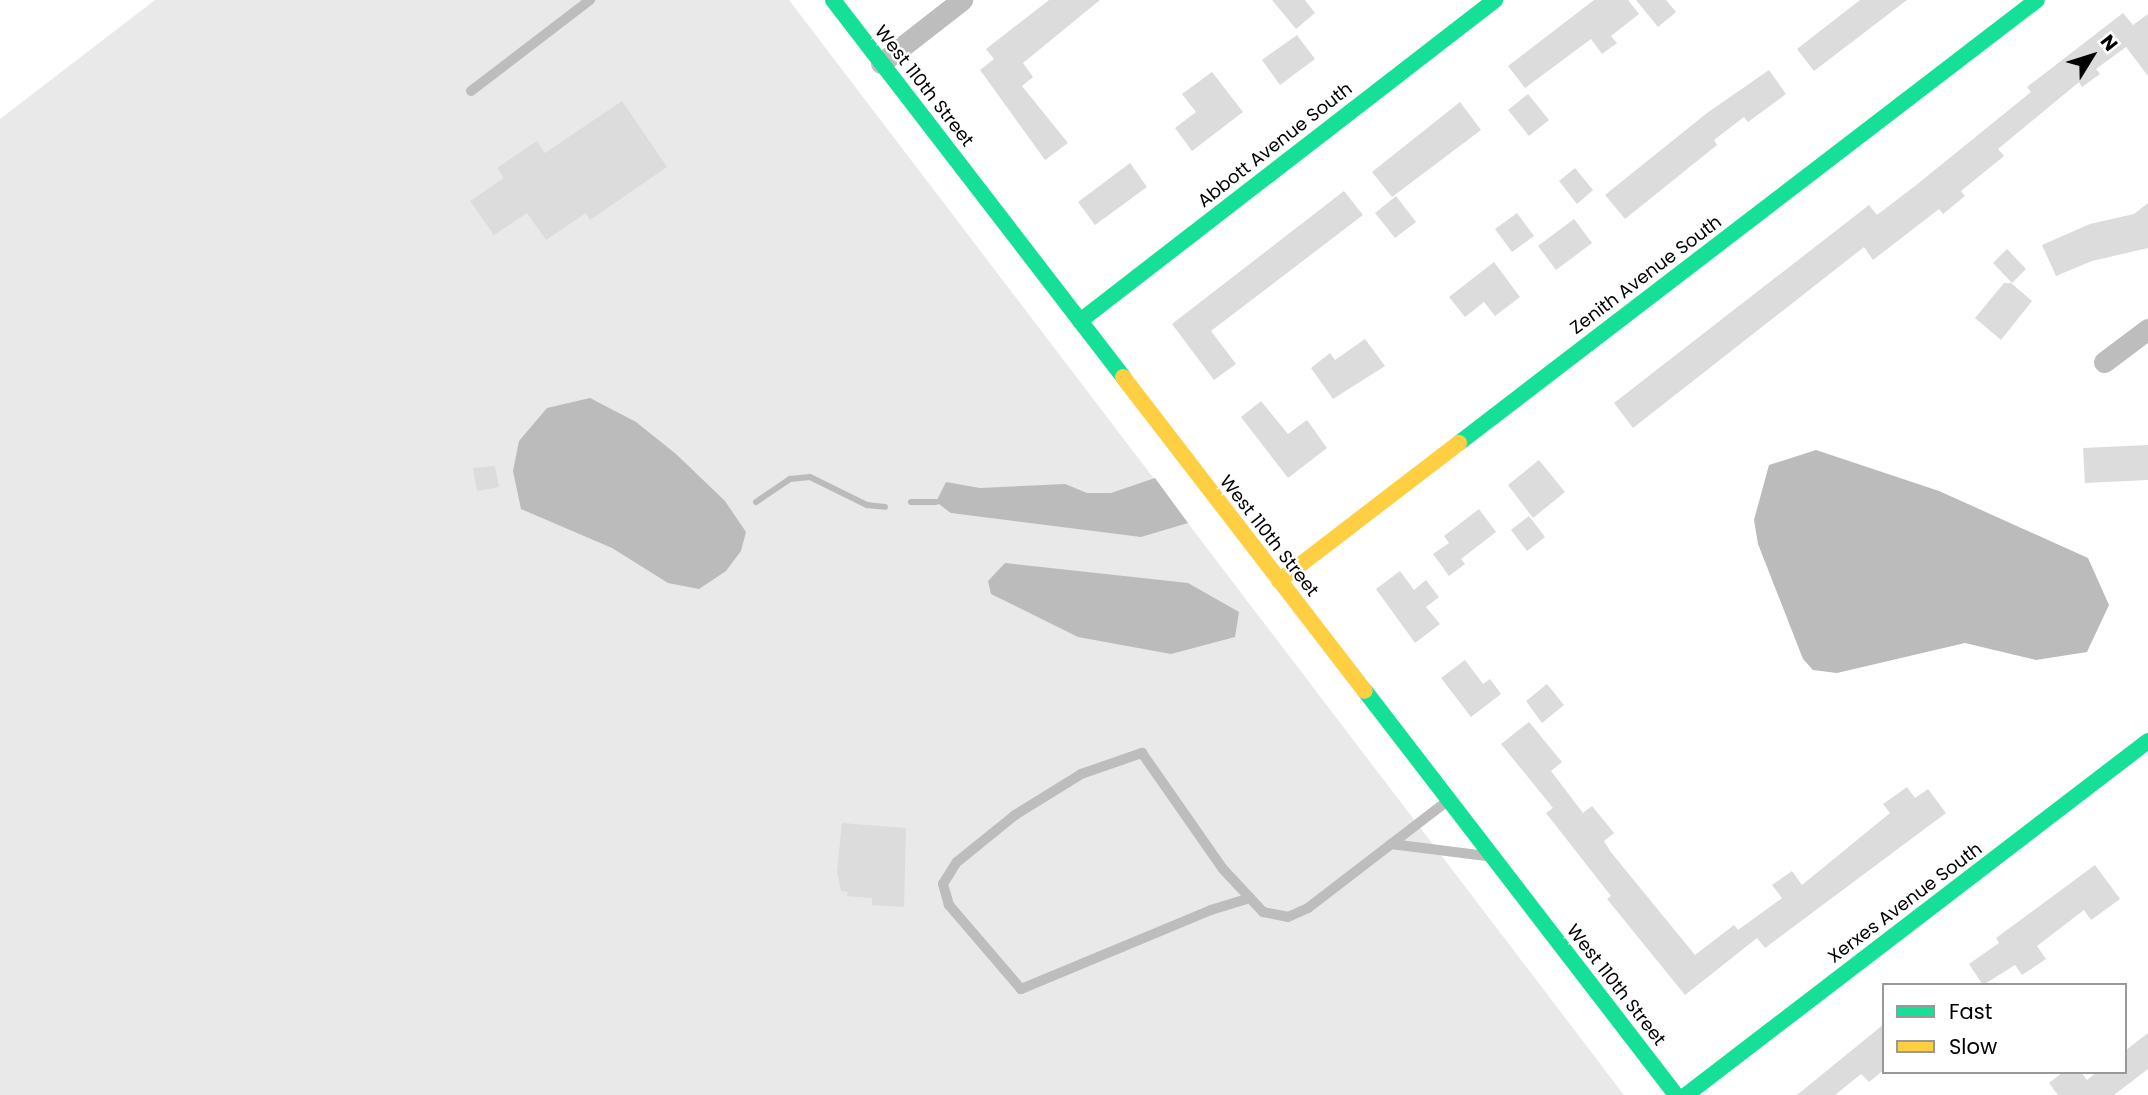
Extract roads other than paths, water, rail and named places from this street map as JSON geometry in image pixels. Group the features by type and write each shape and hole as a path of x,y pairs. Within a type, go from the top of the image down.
{"street":[{"name":"West 110th Street","path":"833,0 1676,1095"},
{"path":"881,63 962,0"},
{"name":"Abbott Avenue South","path":"1080,321 1495,0"},
{"name":"Zenith Avenue South","path":"1279,581 2037,0"},
{"path":"2104,362 2148,329"},
{"name":"Xerxes Avenue South","path":"1686,1095 2148,741"}],"lane":[{"path":"471,91 590,0"},
{"path":"1250,898 1211,910 1021,989 949,905 943,884 957,862 1015,815 1080,774 1142,753 1223,869 1250,898 1263,912 1288,917 1308,908 1448,800"},
{"path":"1391,844 1492,856"}],"waterway":[{"path":"756,502 790,479 810,477 867,505 885,507"},
{"path":"911,502 936,502"}]}
